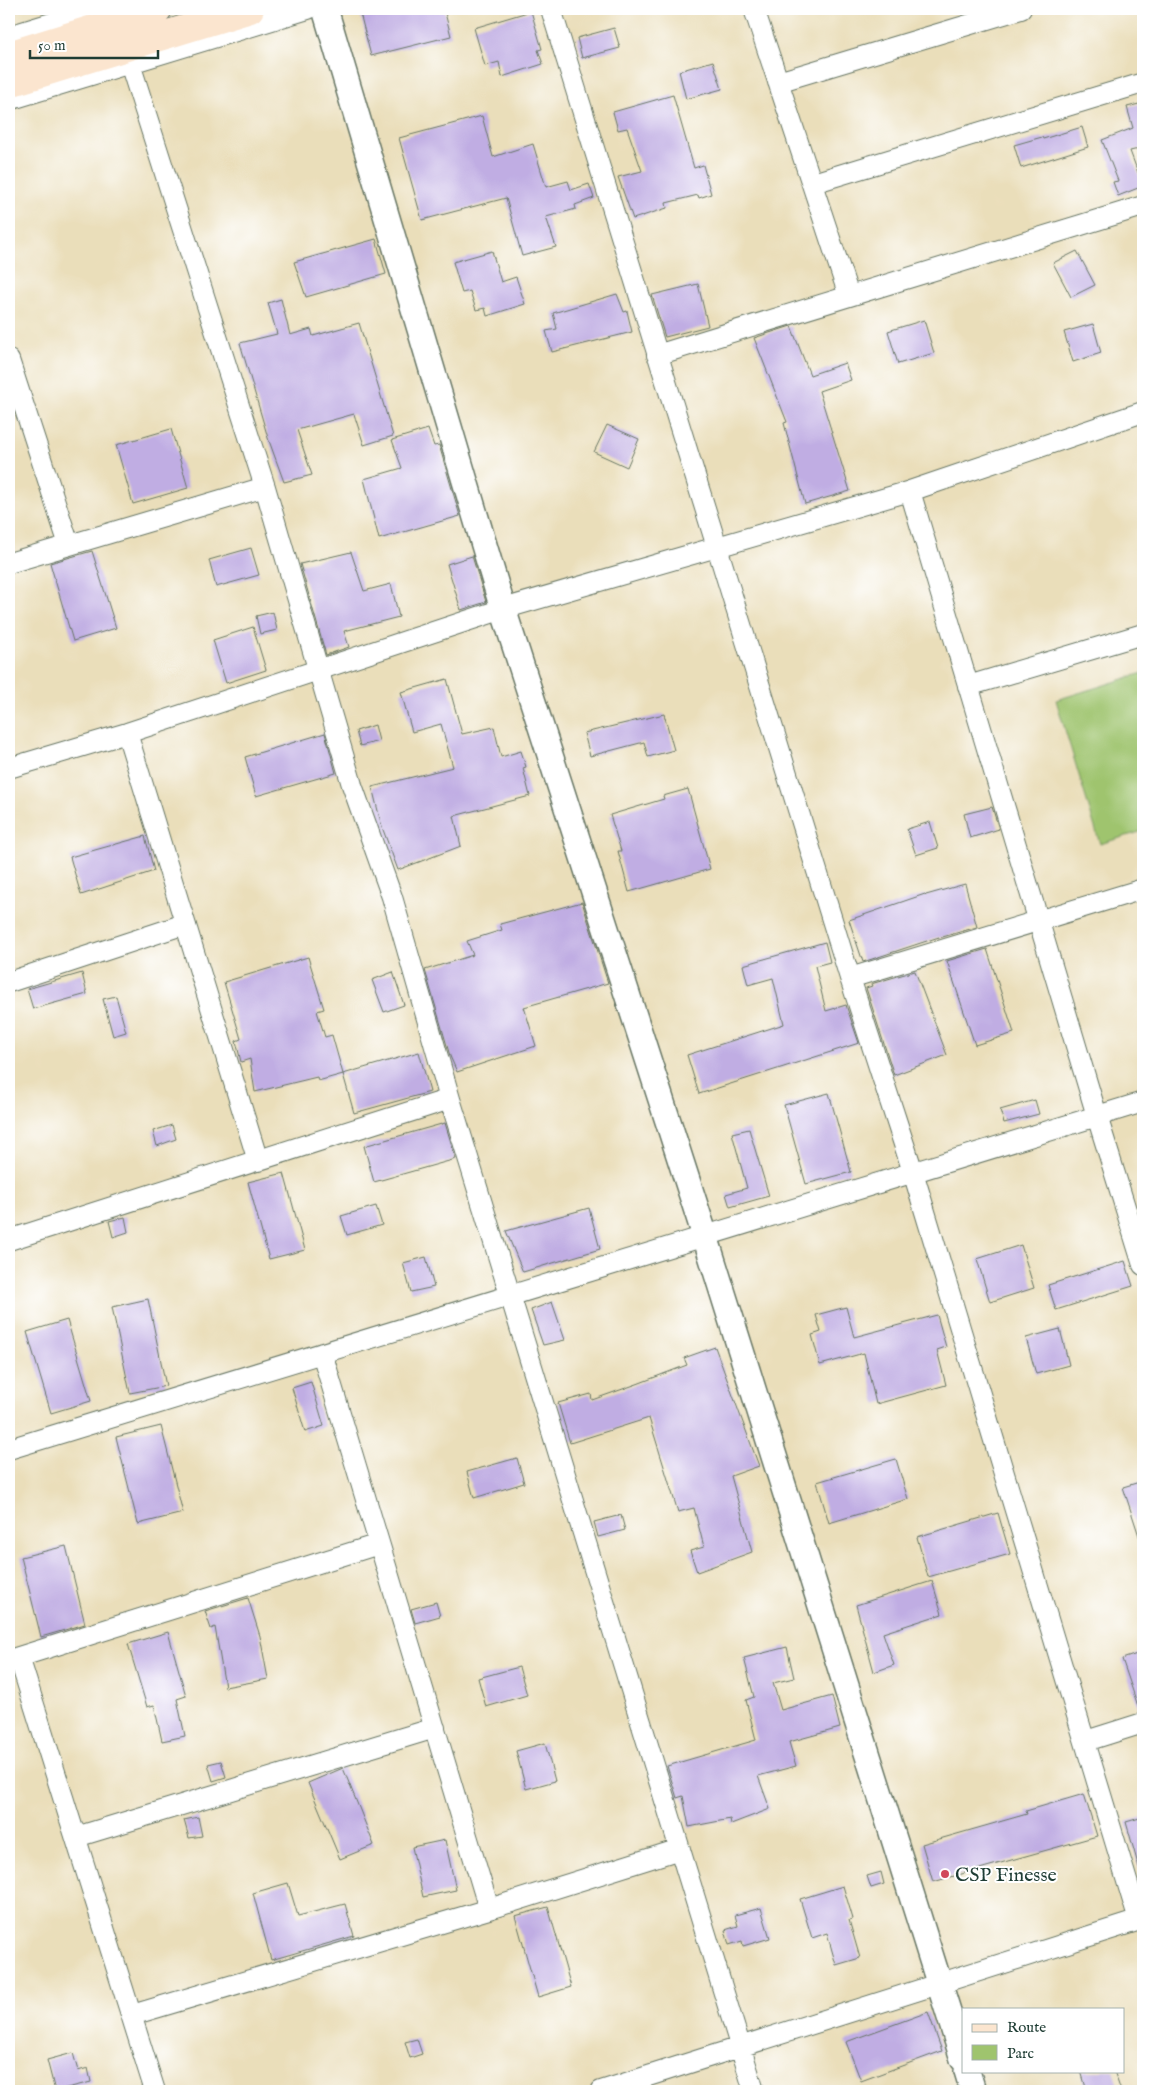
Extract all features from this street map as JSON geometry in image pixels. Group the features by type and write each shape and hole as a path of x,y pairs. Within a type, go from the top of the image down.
{"main road":[{"path":"9,55 158,9"},
{"path":"9,83 128,56 250,9"}],"street":[{"path":"9,36 97,9"},
{"path":"9,100 128,56 308,9"},
{"path":"326,9 503,609 705,1236 962,2056"},
{"path":"551,9 850,978 913,1172 1141,1920 601,2091"},
{"path":"754,9 849,296"},
{"path":"778,82 1021,9"},
{"path":"128,56 265,487 352,785 392,897 450,1099 754,2091"},
{"path":"813,183 1143,83"},
{"path":"657,355 1143,206"},
{"path":"9,360 69,546"},
{"path":"9,768 127,733 503,609 910,491 1143,412"},
{"path":"9,563 265,487"},
{"path":"910,491 1143,1265"},
{"path":"968,686 1143,634"},
{"path":"127,733 258,1160"},
{"path":"850,978 1143,888"},
{"path":"9,982 185,924"},
{"path":"9,1240 450,1099"},
{"path":"9,1449 1143,1102"},
{"path":"322,1353 489,1909"},
{"path":"156,2091 76,1837 14,1659 379,1544"},
{"path":"1086,1741 1143,1723"},
{"path":"76,1837 435,1728"},
{"path":"132,2016 680,1850"},
{"path":"967,2072 973,2091"}],"green space":[{"path":"1143,673 1143,831 1100,844 1056,700"}],"building":[{"path":"376,9 444,9 451,36 371,56 360,13"},
{"path":"531,11 542,49 538,50 543,64 502,77 499,62 485,66 474,28"},
{"path":"614,28 620,48 582,58 577,38"},
{"path":"713,61 722,89 686,99 679,71"},
{"path":"673,95 694,168 703,165 711,194 699,198 698,195 666,203 667,208 633,219 618,177 642,171 627,128 618,130 613,112"},
{"path":"1143,103 1143,148 1130,151 1143,186 1118,196 1113,182 1118,181 1102,140 1133,128 1127,107"},
{"path":"482,116 493,157 533,144 546,187 568,181 571,190 589,184 594,198 575,205 576,209 546,217 556,247 522,256 506,198 422,220 399,138"},
{"path":"1082,127 1088,147 1021,168 1014,145 1042,137 1043,139"},
{"path":"376,239 386,274 306,297 294,262"},
{"path":"492,251 501,282 516,277 525,304 487,316 485,308 476,310 470,291 462,293 453,262"},
{"path":"1077,251 1095,285 1071,297 1053,263"},
{"path":"698,284 708,326 665,337 652,295"},
{"path":"617,294 624,312 627,311 632,332 552,352 546,331 557,329 553,313"},
{"path":"281,299 290,335 311,329 313,336 359,323 393,436 364,445 354,414 297,430 312,475 284,482 268,438 240,343 277,334 268,303"},
{"path":"924,320 934,353 898,364 888,331"},
{"path":"1093,324 1101,353 1073,362 1064,332"},
{"path":"791,326 810,375 845,363 851,380 819,391 850,491 805,504 784,423 787,422 754,338"},
{"path":"607,425 639,439 627,467 594,452"},
{"path":"171,429 188,488 133,504 116,445"},
{"path":"428,429 434,446 439,445 460,516 379,539 364,479 402,468 392,440"},
{"path":"251,548 259,575 216,587 209,560"},
{"path":"92,551 116,628 73,641 50,563"},
{"path":"351,552 364,591 391,584 399,617 344,631 349,647 326,655 300,564"},
{"path":"472,556 486,602 461,610 447,564"},
{"path":"273,612 277,630 260,634 256,616"},
{"path":"253,627 266,670 226,683 213,640"},
{"path":"447,679 462,734 494,727 501,757 521,751 526,767 523,768 530,796 454,816 461,846 398,870 382,827 372,787 453,767 441,724 412,732 401,692"},
{"path":"664,714 674,750 648,757 644,742 590,756 584,733"},
{"path":"375,725 379,741 360,746 356,731"},
{"path":"325,733 336,773 256,796 245,757"},
{"path":"688,789 710,869 629,892 618,851 621,851 610,815 664,799 663,796"},
{"path":"992,807 999,829 970,838 964,814"},
{"path":"930,822 938,848 916,855 907,829"},
{"path":"145,836 154,871 81,895 70,857"},
{"path":"965,884 977,927 939,937 863,962 849,920 925,894"},
{"path":"582,902 608,983 524,1007 536,1046 457,1072 450,1056 425,970 473,955 467,941 502,930 500,924"},
{"path":"825,942 830,962 815,966 826,1011 846,1005 859,1043 699,1094 687,1055 784,1024 773,978 748,985 743,965"},
{"path":"987,949 1014,1033 975,1045 947,961"},
{"path":"308,957 324,1009 317,1011 325,1037 332,1035 343,1074 318,1081 317,1077 255,1092 250,1059 241,1062 236,1041 241,1039 224,982"},
{"path":"915,971 947,1055 894,1075 866,988 872,986 871,984"},
{"path":"393,972 404,1005 384,1012 372,980"},
{"path":"82,973 87,994 33,1009 27,989"},
{"path":"116,996 126,1032 113,1036 103,999"},
{"path":"419,1052 430,1092 354,1113 343,1074"},
{"path":"829,1093 851,1172 806,1184 784,1105"},
{"path":"1035,1100 1039,1114 1004,1123 1000,1110"},
{"path":"445,1123 456,1159 374,1182 364,1146"},
{"path":"172,1125 176,1139 157,1146 153,1131"},
{"path":"749,1129 769,1196 730,1207 726,1194 747,1188 732,1133"},
{"path":"284,1173 305,1250 269,1259 248,1182"},
{"path":"376,1206 382,1225 347,1235 341,1216"},
{"path":"589,1208 600,1249 523,1272 506,1231"},
{"path":"125,1217 128,1232 113,1237 109,1221"},
{"path":"1021,1245 1034,1288 990,1302 977,1259"},
{"path":"426,1257 434,1287 411,1292 403,1263"},
{"path":"1125,1261 1133,1286 1056,1310 1048,1285"},
{"path":"148,1299 166,1386 130,1393 112,1307"},
{"path":"552,1302 565,1340 543,1345 531,1310"},
{"path":"846,1307 854,1337 937,1315 946,1347 937,1350 946,1385 876,1404 864,1353 820,1365 812,1335 821,1332 816,1315"},
{"path":"67,1320 91,1401 51,1413 27,1332"},
{"path":"1060,1329 1069,1365 1036,1374 1026,1338"},
{"path":"715,1347 759,1466 731,1476 752,1552 697,1572 690,1551 704,1547 694,1508 678,1512 649,1418 570,1443 558,1403 591,1394 592,1400 637,1384 687,1365 684,1358"},
{"path":"311,1382 324,1426 305,1432 292,1388"},
{"path":"161,1426 183,1513 138,1524 116,1437"},
{"path":"517,1458 524,1483 474,1498 467,1472"},
{"path":"896,1459 908,1499 829,1523 817,1482"},
{"path":"1143,1481 1143,1542 1141,1542 1123,1487"},
{"path":"998,1513 1010,1554 928,1577 917,1537"},
{"path":"621,1515 625,1530 598,1537 594,1522"},
{"path":"66,1546 85,1624 41,1637 21,1557"},
{"path":"932,1581 942,1614 883,1633 894,1665 874,1672 856,1605"},
{"path":"248,1598 260,1636 268,1679 225,1687 215,1627 211,1629 205,1611"},
{"path":"436,1602 440,1616 415,1623 411,1609"},
{"path":"168,1632 186,1696 177,1699 185,1736 162,1741 154,1705 147,1707 128,1644"},
{"path":"787,1647 794,1678 773,1683 781,1710 832,1696 840,1728 789,1742 796,1766 758,1776 770,1809 731,1824 730,1819 689,1827 683,1796 677,1798 667,1766 756,1740 746,1700 754,1697 744,1658"},
{"path":"1143,1652 1143,1711 1140,1712 1122,1659"},
{"path":"519,1667 527,1695 486,1707 478,1678"},
{"path":"545,1743 555,1781 526,1789 516,1751"},
{"path":"221,1761 226,1777 213,1781 208,1764"},
{"path":"343,1768 374,1845 340,1859 308,1783"},
{"path":"1084,1794 1097,1836 933,1882 922,1844 1027,1814 1026,1811"},
{"path":"198,1817 202,1836 189,1838 184,1820"},
{"path":"1143,1817 1143,1867 1139,1868 1126,1822"},
{"path":"445,1840 456,1890 423,1897 412,1847"},
{"path":"881,1872 884,1884 871,1888 867,1876"},
{"path":"288,1883 298,1916 345,1904 354,1936 271,1960 253,1893"},
{"path":"843,1886 853,1919 849,1920 860,1958 836,1965 827,1933 812,1938 800,1899"},
{"path":"548,1907 571,1987 538,1997 515,1916"},
{"path":"761,1908 770,1938 743,1946 742,1941 729,1945 725,1930 738,1926 735,1915"},
{"path":"928,2012 942,2051 861,2081 846,2042"},
{"path":"417,2039 422,2054 410,2058 405,2042"},
{"path":"73,2053 78,2071 88,2068 91,2082 55,2091 47,2060"},
{"path":"1081,2072 1114,2072 1121,2091 1087,2091"}],"place":[{"name":"CSP Finesse","path":"945,1874"}]}
